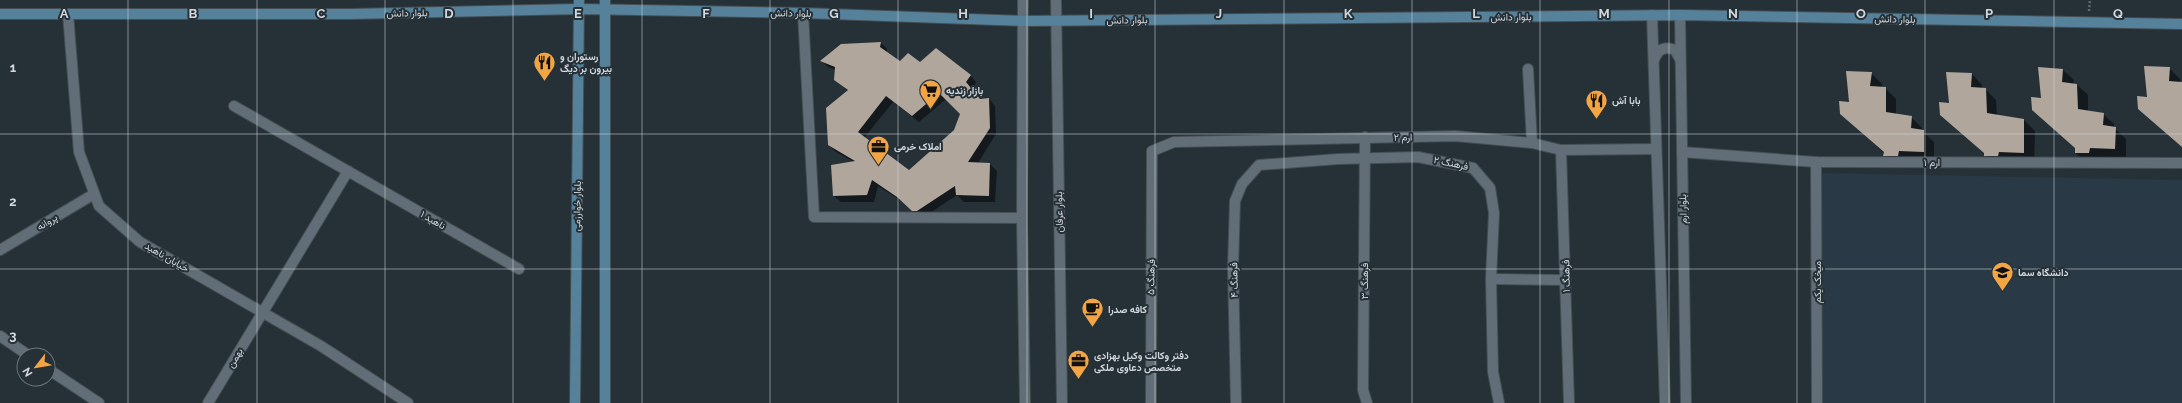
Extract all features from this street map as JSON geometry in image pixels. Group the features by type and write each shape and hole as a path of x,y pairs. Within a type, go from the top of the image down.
{"main road":[{"path":"605,0 605,403"},
{"name":"بلوار دانش","path":"0,14 351,14 579,5 605,10 804,13 1023,21 1680,15 2182,24"},
{"name":"بلوار خوارزمی","path":"575,403 579,5"}],"street":[{"path":"1023,0 1022,218 1025,403"},
{"name":"بلوار عرفان","path":"1056,0 1062,403"},
{"path":"804,13 814,217 1022,218"},
{"name":"خیابان ناهید","path":"68,14 79,152 99,206 140,242 321,346 408,403"},
{"path":"1652,15 1665,403"},
{"name":"بلوار ارم","path":"1680,15 1686,403"},
{"path":"1654,60 1656,53 1662,48 1669,47 1675,50 1680,56 1681,63"},
{"path":"1528,69 1532,143"},
{"name":"ناهید ۱","path":"234,106 519,269"},
{"name":"ارم ۲","path":"1152,151 1174,142 1455,136 1532,143 1561,150 1656,149"},
{"name":"فرهنگ ۳","path":"1365,137 1363,390 1367,403"},
{"name":"فرهنگ ۱","path":"1561,150 1569,403"},
{"name":"فرهنگ ۵","path":"1151,403 1152,151"},
{"name":"ارم ۱","path":"1682,152 1816,162 2182,163"},
{"name":"فرهنگ ۲","path":"1259,166 1365,158 1418,157 1473,168 1490,188 1494,213 1491,279 1493,372 1499,403"},
{"name":"میخک یکم","path":"1816,162 1817,403"},
{"name":"فرهنگ ۴","path":"1236,403 1233,268 1235,200 1242,184 1259,166"},
{"path":"262,312 348,171"},
{"name":"پروانه","path":"0,250 94,194"},
{"path":"1491,279 1566,280"},
{"name":"بهمن","path":"208,403 262,312"},
{"path":"0,336 16,347"},
{"path":"56,374 99,403"}],"shaded area":[{"name":"دانشگاه سما","path":"1821,173 2182,180 2182,403 1822,403"}],"building":[{"path":"881,42 880,47 900,61 908,53 920,62 936,48 971,75 966,82 980,99 989,98 990,128 968,162 990,163 989,196 956,195 955,186 917,211 912,211 897,197 872,180 867,195 833,196 831,165 855,161 828,145 826,108 848,90 834,80 835,67 820,61 841,44","holes":["939,93 960,114 954,130 909,170 858,132 886,96 912,116"]},
{"path":"2144,66 2170,67 2169,81 2182,82 2182,147 2138,109 2137,96 2147,97"},
{"path":"2038,67 2063,69 2062,82 2077,84 2078,109 2104,113 2103,125 2116,127 2115,149 2090,148 2089,153 2075,153 2075,148 2032,110 2031,97 2041,98"},
{"path":"1846,71 1872,72 1870,86 1886,87 1886,112 1912,116 1911,128 1924,130 1924,152 1899,151 1898,156 1883,156 1884,152 1840,114 1839,101 1849,102"},
{"path":"1946,72 1972,73 1971,87 1986,88 1987,113 2024,119 2024,153 1999,152 1998,156 1984,156 1984,153 1940,115 1939,102 1949,103"}],"place":[{"name":"رستوران و بیرون بر دیگ","path":"545,82"},
{"name":"بازار زندیه","path":"930,110"},
{"name":"بابا آش","path":"1596,120"},
{"name":"املاک خرمی","path":"878,166"},
{"name":"دانشگاه سما","path":"2002,292"},
{"name":"کافه صدرا","path":"1093,328"},
{"name":"دفتر وکالت وکیل بهزادی متخصص دعاوی ملکی","path":"1079,380"}]}
